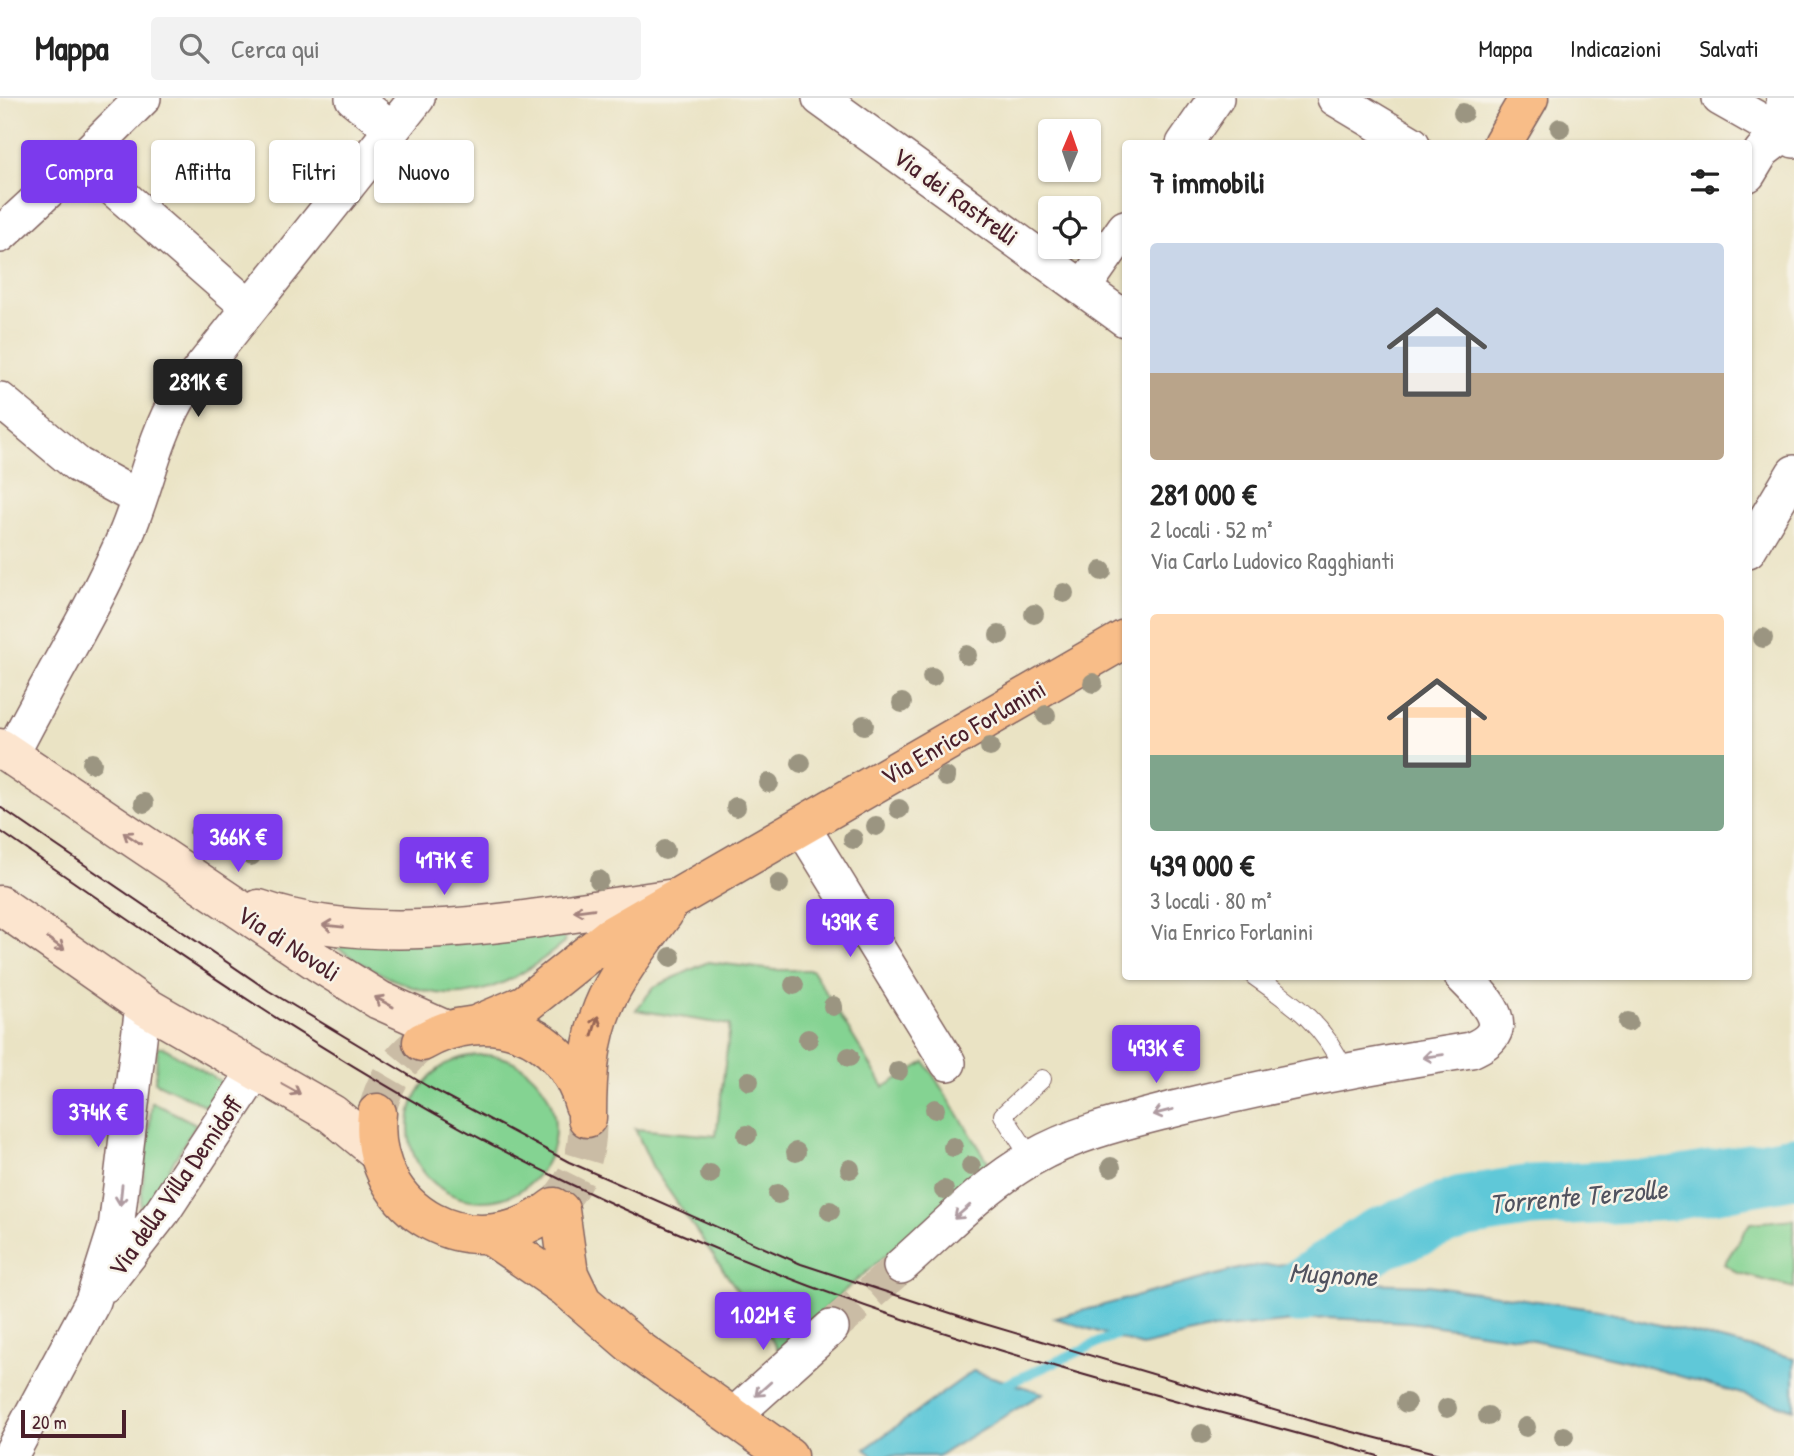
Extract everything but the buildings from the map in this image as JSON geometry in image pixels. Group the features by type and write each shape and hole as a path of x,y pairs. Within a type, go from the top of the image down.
{"main road":[{"path":"1504,140 1529,98"},
{"name":"Via Enrico Forlanini","path":"449,1032 525,1004 601,943 801,825 1122,642"},
{"name":"Via Enrico Forlanini","path":"587,1118 587,1068 599,1012 611,985 676,898"},
{"name":"Via di Novoli","path":"449,1032 515,1029 545,1045 571,1073 582,1095 587,1118"},
{"path":"377,1113 378,1152 392,1186 422,1216 455,1232 489,1235 527,1225 557,1209 569,1274 583,1303"},
{"path":"489,1235 583,1303 636,1348 788,1456"}],"street":[{"path":"101,140 143,98"},
{"path":"353,98 392,129"},
{"path":"5,752 102,587 126,534 148,463 178,398 417,98"},
{"name":"Via dei Rastrelli","path":"820,98 859,109 1083,288 1122,316"},
{"path":"1187,140 1216,98"},
{"path":"1335,98 1405,140"},
{"path":"1720,98 1789,137"},
{"path":"1784,98 1789,137"},
{"path":"1752,167 1762,151 1789,137"},
{"path":"0,235 35,203"},
{"path":"130,203 249,307"},
{"path":"1083,288 1122,232"},
{"path":"0,400 78,465 138,498"},
{"path":"1752,543 1794,472"},
{"name":"Via di Novoli","path":"5,752 209,891 379,1000 449,1032"},
{"path":"801,825 948,1063"},
{"path":"209,891 299,922 371,929 452,926 676,898"},
{"path":"0,905 143,1005 332,1114 378,1152"},
{"path":"901,1266 964,1210 1031,1158 1110,1126 1344,1070 1471,1050 1485,1044 1493,1032 1495,1015 1481,983"},
{"name":"Via della Villa Demidoff","path":"93,1301 120,1210 143,1005"},
{"name":"Via della Villa Demidoff","path":"9,1456 93,1301 163,1211 256,1070"},
{"path":"732,1417 831,1328"}],"lane":[{"path":"1260,980 1307,1014 1336,1052 1344,1070"},
{"path":"1031,1158 1003,1115 1042,1079"}],"green space":[{"path":"560,925 565,942 503,983 475,992 448,994 421,990 393,980 330,943"},
{"path":"708,962 774,970 812,970 884,1087 925,1062 991,1166 844,1291 780,1352 653,1168 635,1129 716,1136 730,1025 636,1010 654,987"},
{"path":"158,1047 163,1047 223,1083 208,1107 155,1082"},
{"path":"482,1055 510,1060 534,1076 550,1100 555,1128 550,1156 534,1180 510,1196 482,1201 454,1196 430,1180 414,1156 409,1128 414,1100 430,1076 454,1060"},
{"path":"152,1102 196,1124 144,1211 140,1208"},
{"path":"1794,1219 1794,1288 1738,1273 1724,1264 1750,1223"}],"water":[{"path":"1287,1264 1363,1283 1428,1285 1599,1310 1794,1358 1794,1409 1627,1361 1524,1338 1410,1322 1326,1318 1213,1329 1142,1346 1055,1318 1246,1267"},
{"path":"973,1371 1043,1393 938,1456 874,1456 865,1449"}],"waterway":[{"name":"Torrente Terzolle","path":"1299,1292 1377,1240 1462,1207 1531,1196 1672,1189 1794,1167"},
{"name":"Mugnone","path":"998,1388 1124,1331"}],"tunnel":[{"path":"377,1113 383,1092 393,1073 422,1042"},
{"path":"554,1207 580,1166 586,1143 587,1118"},
{"path":"831,1328 901,1266"}],"tram line":[{"path":"0,807 269,991 427,1086 569,1162 801,1264 978,1322 1314,1422 1447,1456"},
{"path":"0,831 206,972 347,1062 491,1145 616,1206 770,1270 927,1327 1079,1373 1378,1456"}]}
